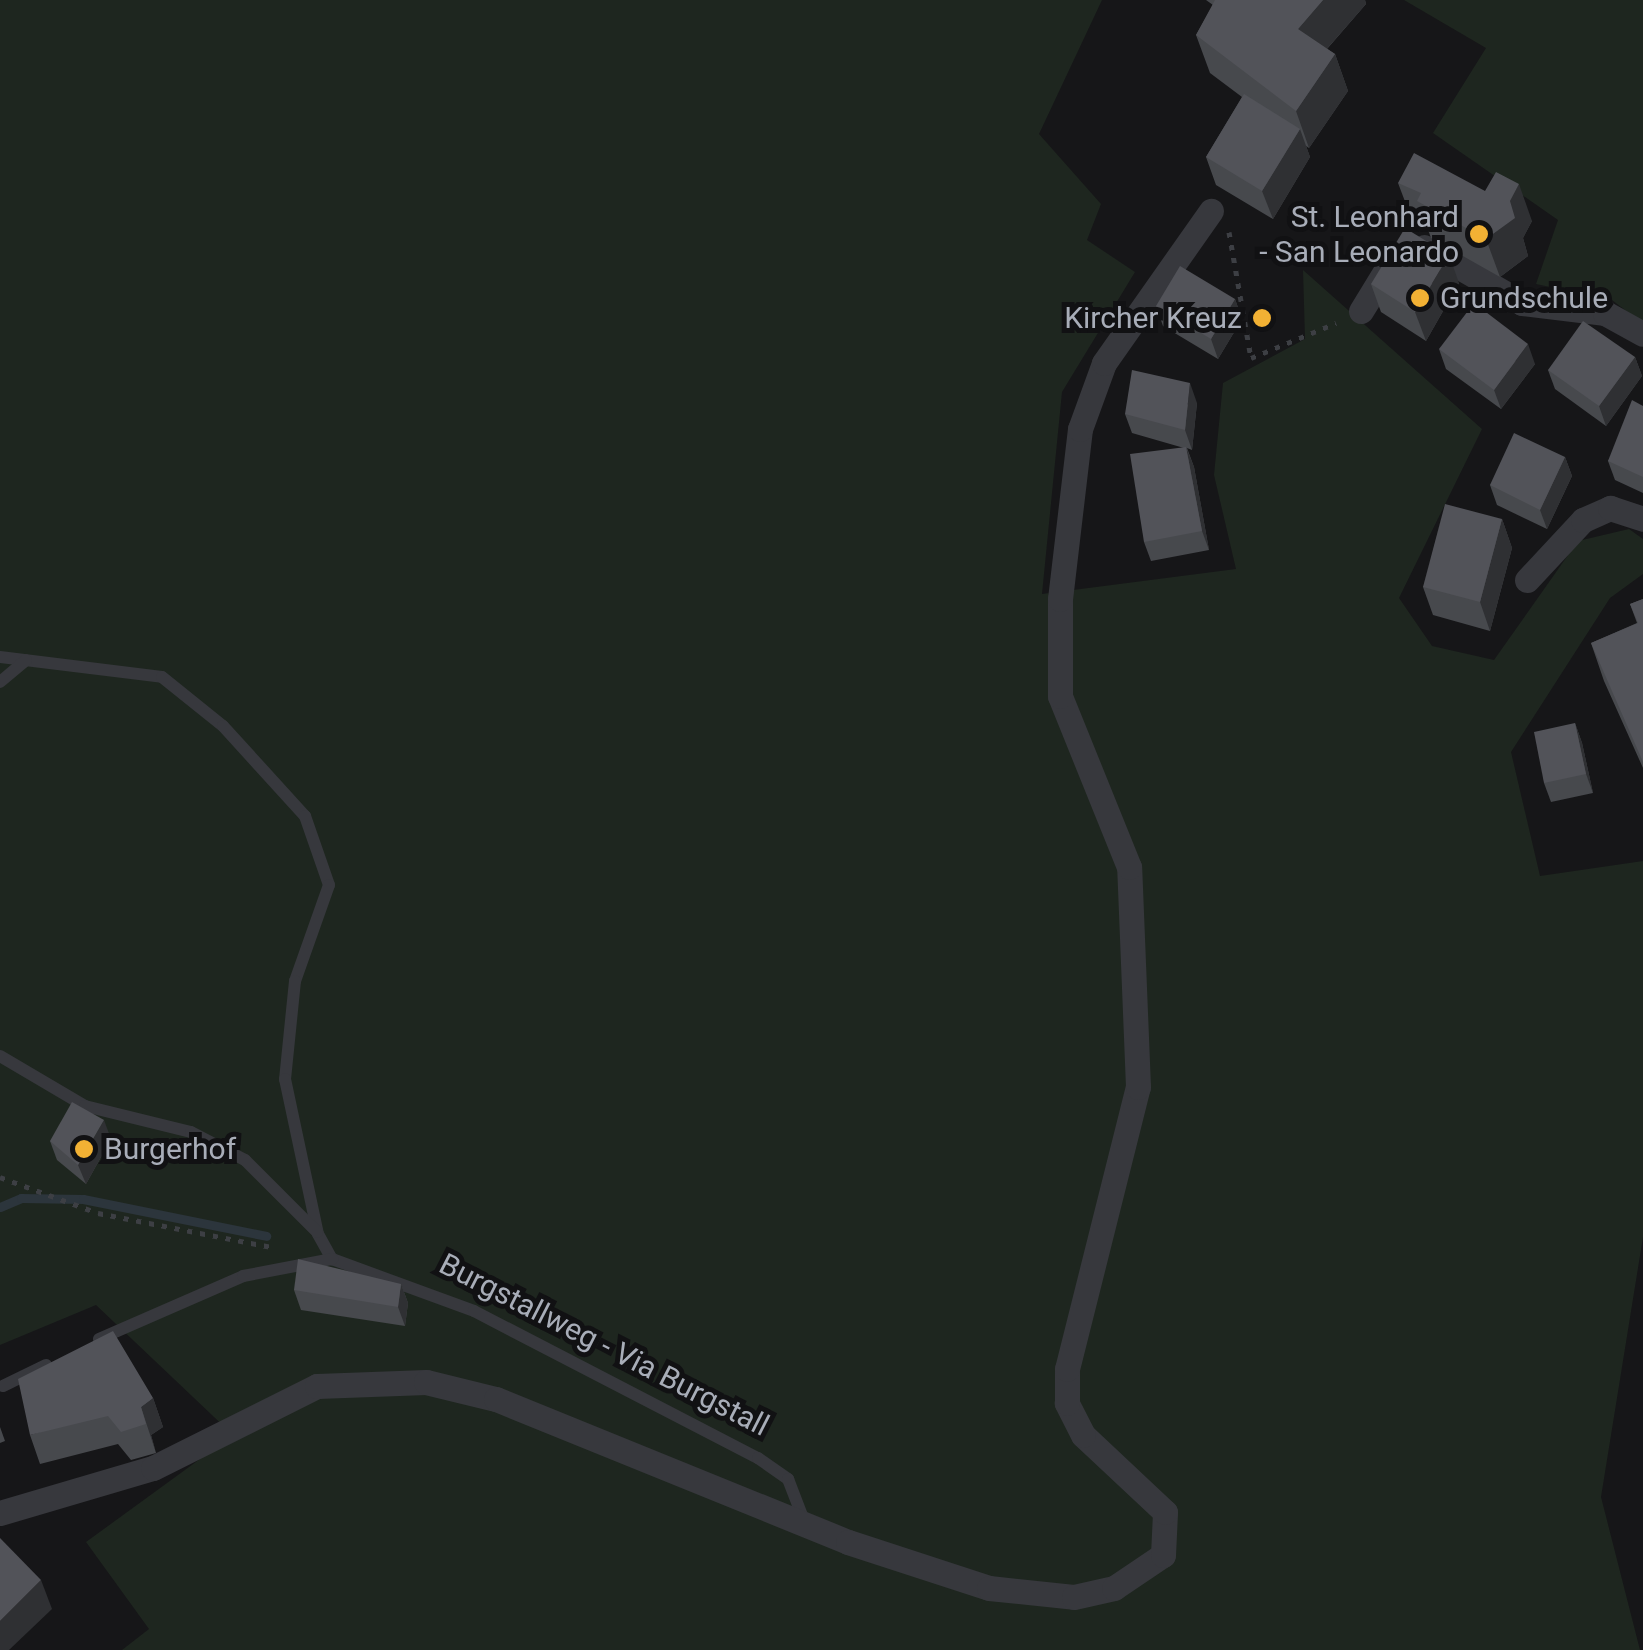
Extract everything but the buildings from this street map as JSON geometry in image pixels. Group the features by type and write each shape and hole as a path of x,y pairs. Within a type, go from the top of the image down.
{"street":[{"path":"0,1513 153,1468 317,1386 362,1381 426,1382 496,1399 989,1588 1074,1597 1147,1571 1163,1555 1168,1531 1165,1512 1083,1436 1067,1403 1067,1369 1138,1087 1129,867 1060,696 1060,599 1080,429 1104,363 1212,210"},
{"path":"1361,312 1406,236 1522,302 1605,313 1643,334"},
{"path":"1527,580 1582,520 1610,508 1643,519"}],"lane":[{"path":"0,658 162,677 223,726 305,816 329,885 295,982 286,1080 318,1234"},
{"path":"0,682 26,660"},
{"path":"0,1056 85,1106 192,1132 245,1160 289,1194 332,1259 243,1276 86,1346"},
{"name":"Burgstallweg - Via Burgstall","path":"332,1259 474,1310 758,1458 788,1479 803,1518"},
{"path":"2,1386 69,1354"}],"path":[{"path":"1212,210 1237,242 1251,358 1361,312"},
{"path":"0,1177 98,1213 332,1259"}],"shaded area":[{"path":"0,0 1102,0 1039,134 1101,204 1087,240 1135,272 1062,392 1042,594 1236,569 1214,475 1223,383 1305,339 1303,270 1482,429 1399,598 1432,646 1494,660 1578,541 1629,529 1643,539 1643,574 1610,598 1511,752 1540,876 1643,861 1643,1237 1601,1497 1640,1650 122,1650 149,1629 86,1542 233,1435 96,1305 0,1345"},
{"path":"1404,0 1643,0 1643,324 1612,300 1536,284 1558,220 1433,133 1486,48"}],"waterway":[{"path":"0,1207 21,1198 83,1199 266,1236"}],"place":[{"name":"St. Leonhard - San Leonardo","path":"1479,234"},
{"name":"Grundschule","path":"1420,298"},
{"name":"Kircher Kreuz","path":"1262,318"},
{"name":"Burgerhof","path":"84,1149"}]}
